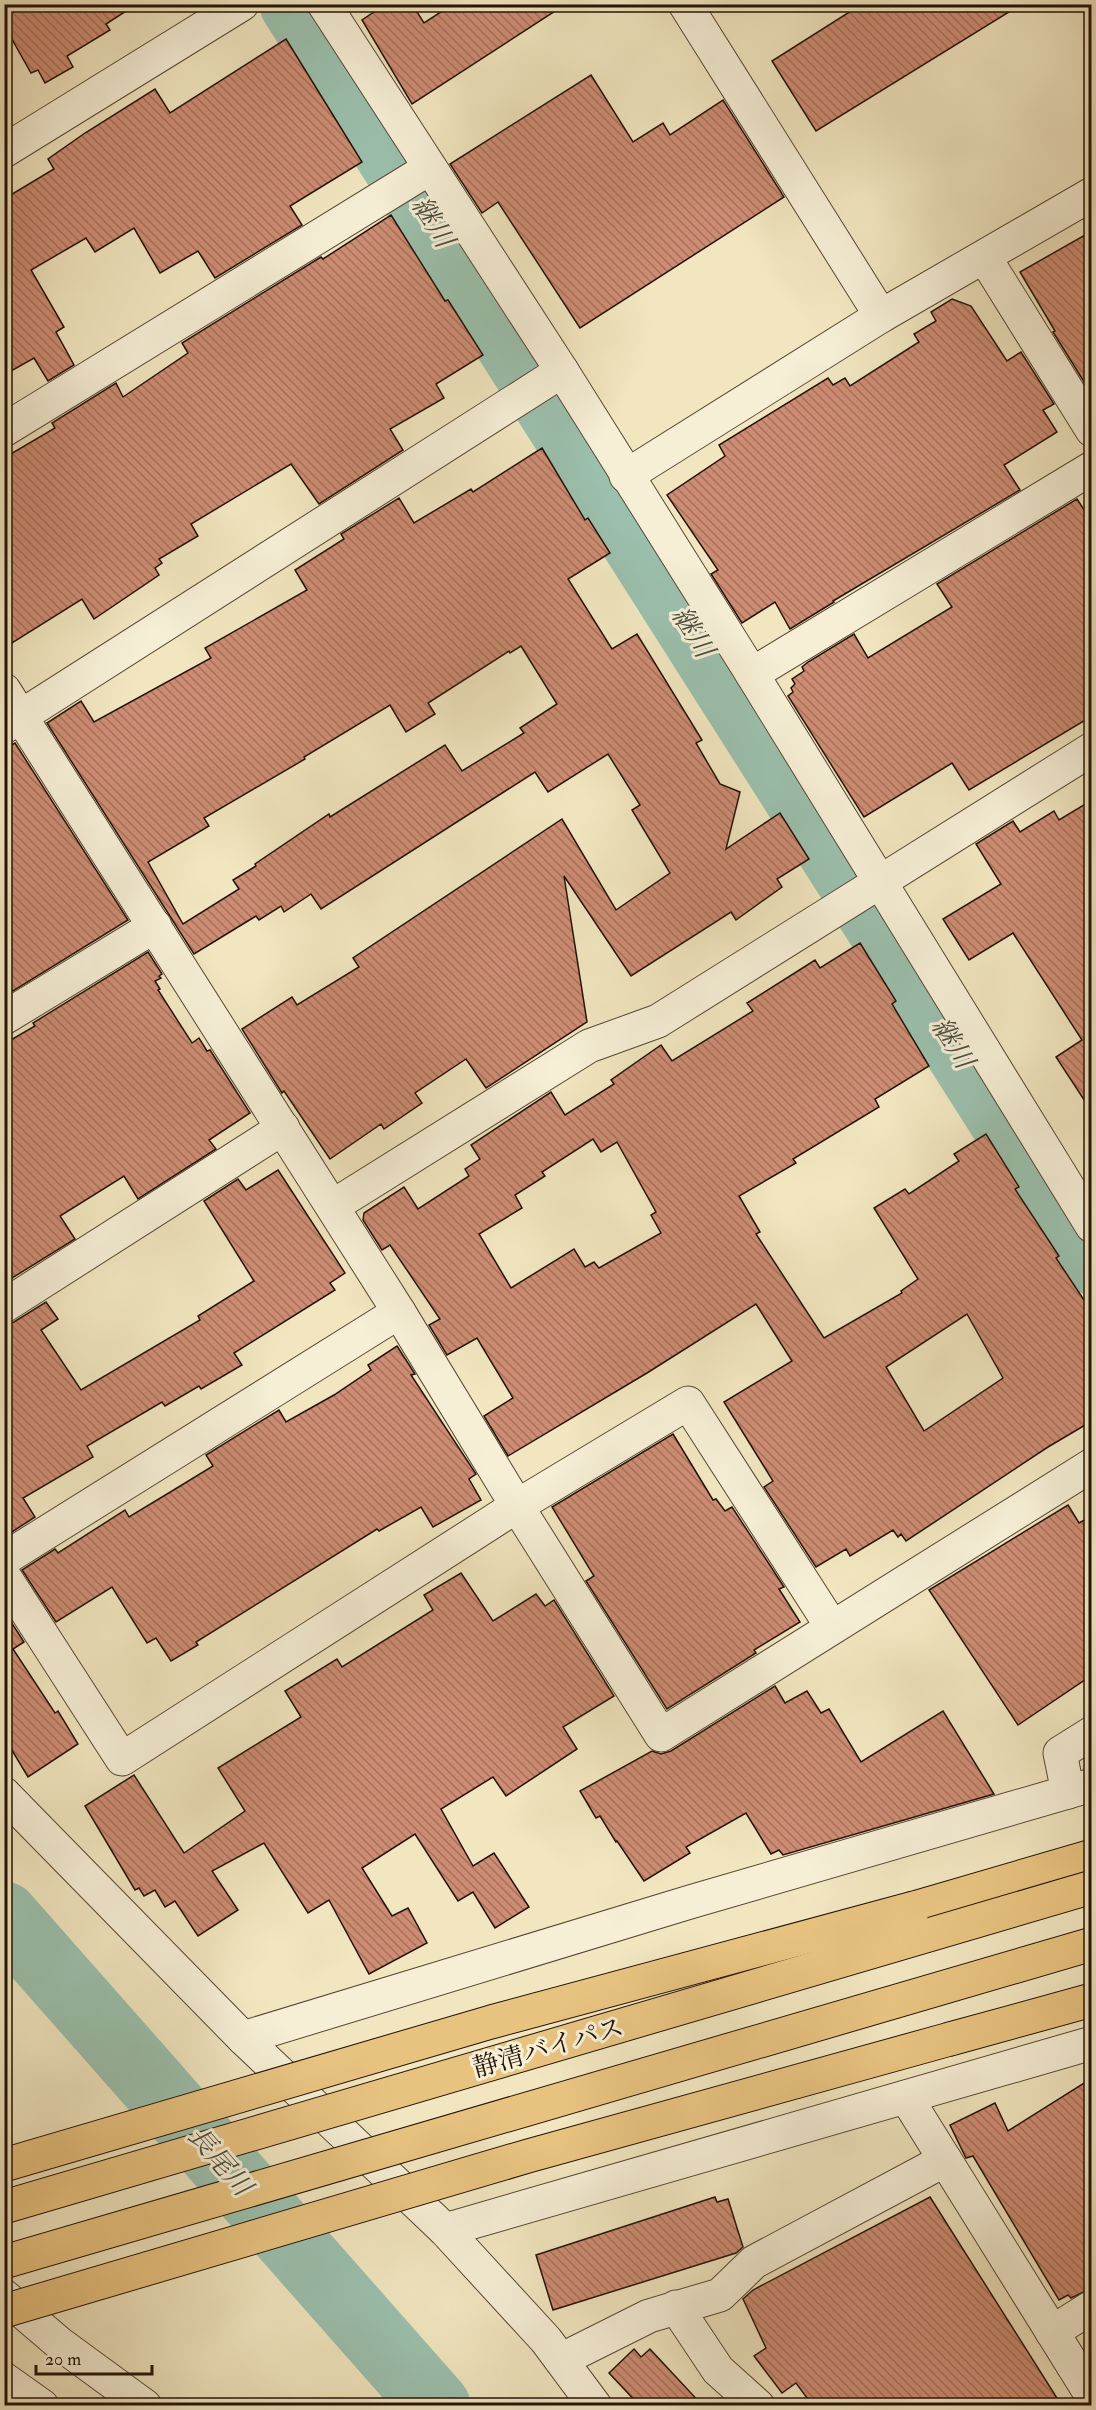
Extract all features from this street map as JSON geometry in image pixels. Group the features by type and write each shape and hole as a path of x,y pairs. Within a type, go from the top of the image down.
{"highway":[{"path":"4,2165 491,2022 914,1908 1092,1856"},
{"name":"静清バイパス","path":"4,2207 1092,1887"},
{"path":"4,2262 1092,1944"},
{"path":"4,2311 540,2153 1092,2000"}],"street":[{"path":"4,150 242,4"},
{"path":"324,4 562,371 752,674 1092,1226"},
{"path":"685,4 881,316"},
{"path":"4,429 429,168"},
{"path":"626,476 881,316 985,258 1092,194"},
{"path":"985,258 1090,424"},
{"path":"562,371 10,711 155,926 333,1206 661,1735 1092,1466"},
{"path":"752,674 1092,468"},
{"path":"333,1206 589,1046 658,1021 1092,749"},
{"path":"4,1018 155,926"},
{"path":"4,1306 283,1128"},
{"path":"4,1559 399,1312"},
{"path":"4,1576 122,1759 517,1506 688,1403 832,1627"},
{"path":"243,2038 690,1902 1080,1789 1060,1753 1092,1733"},
{"path":"4,1794 243,2038 445,2230 546,2340 595,2406"},
{"path":"445,2230 1092,2043"},
{"path":"906,2097 1092,2396"},
{"path":"561,2360 649,2316 720,2295 754,2262 945,2160"},
{"path":"4,2296 59,2343 145,2406"},
{"path":"676,2307 718,2370 758,2406"},
{"path":"1052,2332 1092,2307"},
{"path":"4,2379 42,2406"}],"building":[{"path":"26,4 137,4 106,24 110,30 67,56 73,67 45,83 38,70 31,73 4,25 4,17"},
{"path":"386,4 412,4 424,23 453,4 566,4 412,104 362,20"},
{"path":"862,4 1022,4 816,131 772,61"},
{"path":"286,39 362,162 290,206 302,225 215,278 198,251 160,273 134,228 95,252 86,238 31,270 64,327 56,332 74,365 48,381 34,358 4,375 4,199 54,169 48,159 155,89 170,113"},
{"path":"591,75 633,142 663,123 670,135 723,100 784,197 580,328 498,202 482,213 450,164"},
{"path":"391,215 445,301 448,300 483,355 436,384 444,398 390,429 403,450 319,504 291,464 191,524 198,536 159,559 162,563 155,568 159,575 94,619 82,599 4,648 4,458 55,428 52,423 116,383 123,397 188,353 182,343 321,257 323,259"},
{"path":"1092,231 1092,382 1086,385 1020,272"},
{"path":"952,299 971,306 1007,361 1021,352 1054,404 1043,410 1057,432 1004,465 1020,490 790,629 775,602 742,623 711,574 718,570 667,495 725,456 719,445 828,378 833,385 845,378 850,386 919,342 914,334 936,321 931,312"},
{"path":"542,448 585,520 588,518 610,553 568,579 612,649 637,634 702,740 696,743 720,784 740,792 726,849 780,813 809,859 777,879 782,887 736,920 731,912 631,976 564,876 587,1022 486,1088 466,1059 415,1093 422,1103 384,1129 381,1124 330,1159 284,1091 282,1093 242,1029 292,997 297,1005 359,967 353,958 562,819 616,910 670,873 632,810 640,805 608,754 548,792 535,772 321,909 311,894 284,912 281,906 259,920 256,916 194,954 47,723 81,701 94,722 211,658 205,648 307,590 295,570 344,539 341,534 399,498 414,523 471,489 473,492","holes":["521,646 557,704 520,728 524,733 462,771 445,745 330,817 329,814 255,864 256,866 233,880 239,889 183,924 148,862 209,826 204,818 305,759 304,757 390,705 406,732 435,714 428,703 509,651 510,653"]},
{"path":"1077,499 1092,522 1092,716 969,790 952,763 864,817 788,696 793,692 791,688 795,684 792,679 804,671 802,667 808,662 854,634 868,658 952,607 937,584"},
{"path":"15,743 128,920 13,991 4,978 4,749"},
{"path":"1092,800 1092,1112 1056,1057 1082,1040 1013,933 969,960 943,919 1001,884 976,844 1013,821 1020,832 1054,811 1059,820"},
{"path":"860,943 896,1001 892,1004 929,1066 875,1099 879,1107 793,1159 796,1163 739,1196 760,1232 756,1234 824,1338 902,1293 901,1291 918,1279 874,1208 905,1189 909,1194 959,1161 954,1154 986,1134 1019,1187 1015,1189 1059,1256 1056,1258 1092,1312 1092,1421 1048,1447 906,1541 901,1534 898,1537 893,1530 850,1556 846,1549 816,1567 764,1487 773,1481 724,1402 792,1361 756,1304 647,1373 508,1456 484,1416 513,1398 477,1338 447,1355 429,1325 440,1319 390,1245 382,1250 363,1220 364,1213 404,1187 418,1209 469,1176 465,1169 480,1159 471,1145 551,1092 565,1115 614,1084 611,1080 661,1045 672,1061 753,1011 747,1003 815,960 820,968","holes":["593,1139 601,1152 617,1142 656,1212 651,1215 661,1233 599,1268 594,1262 585,1267 574,1249 511,1288 479,1234 522,1208 515,1195 545,1176 542,1172","967,1314 1003,1378 924,1431 886,1367"]},
{"path":"148,952 162,974 159,976 161,978 155,981 160,989 158,990 192,1043 199,1038 207,1051 210,1050 250,1113 209,1140 216,1149 138,1199 124,1176 60,1216 75,1239 4,1283 4,1044 35,1026 33,1023"},
{"path":"278,1170 345,1273 330,1283 335,1290 234,1353 242,1365 201,1389 199,1386 165,1406 162,1402 87,1446 93,1457 23,1498 35,1517 4,1537 4,1325 14,1322 46,1302 58,1319 41,1330 81,1390 200,1320 198,1316 254,1281 204,1201 238,1179 246,1190"},
{"path":"397,1346 415,1374 411,1375 476,1474 469,1479 481,1500 433,1527 421,1507 379,1531 377,1529 196,1642 198,1645 171,1661 156,1638 147,1643 112,1587 56,1622 22,1570 55,1549 58,1553 125,1510 129,1517 213,1466 206,1455 279,1410 286,1422 334,1395 371,1370 368,1365"},
{"path":"673,1434 713,1500 716,1499 725,1511 732,1507 784,1587 779,1589 800,1622 754,1650 756,1653 667,1709 586,1581 594,1576 552,1507"},
{"path":"1068,1505 1079,1523 1092,1516 1092,1675 1018,1725 929,1590"},
{"path":"461,1573 493,1621 536,1594 545,1606 554,1600 614,1696 563,1727 577,1749 506,1796 493,1777 441,1809 473,1866 494,1853 529,1907 495,1928 473,1892 458,1901 415,1834 362,1868 392,1916 408,1908 427,1943 369,1974 329,1900 308,1913 264,1843 212,1871 238,1910 198,1936 175,1901 165,1907 155,1890 144,1896 139,1888 135,1890 85,1806 134,1775 184,1853 245,1811 218,1768 301,1717 285,1691 337,1659 342,1667 433,1610 424,1595"},
{"path":"4,1611 24,1642 13,1649 55,1713 58,1711 78,1744 28,1777 4,1737"},
{"path":"775,1686 785,1703 807,1691 821,1713 829,1709 861,1762 943,1711 994,1794 783,1855 779,1850 771,1854 746,1813 686,1847 690,1853 644,1881 600,1816 596,1818 580,1791 652,1751 661,1754 671,1751"},
{"path":"1092,2078 1092,2288 1071,2298 1068,2295 1059,2300 973,2156 966,2158 950,2125 995,2103 1008,2131"},
{"path":"715,2197 717,2202 728,2199 743,2247 736,2253 553,2310 536,2255"},
{"path":"930,2197 1062,2406 813,2406 796,2383 782,2393 754,2356 766,2348 743,2299 753,2290"},
{"path":"634,2349 641,2357 650,2349 703,2406 640,2406 609,2373"}],"waterway":[{"name":"継川","path":"294,4 1092,1260"},
{"name":"長尾川","path":"4,1916 436,2406"}]}
